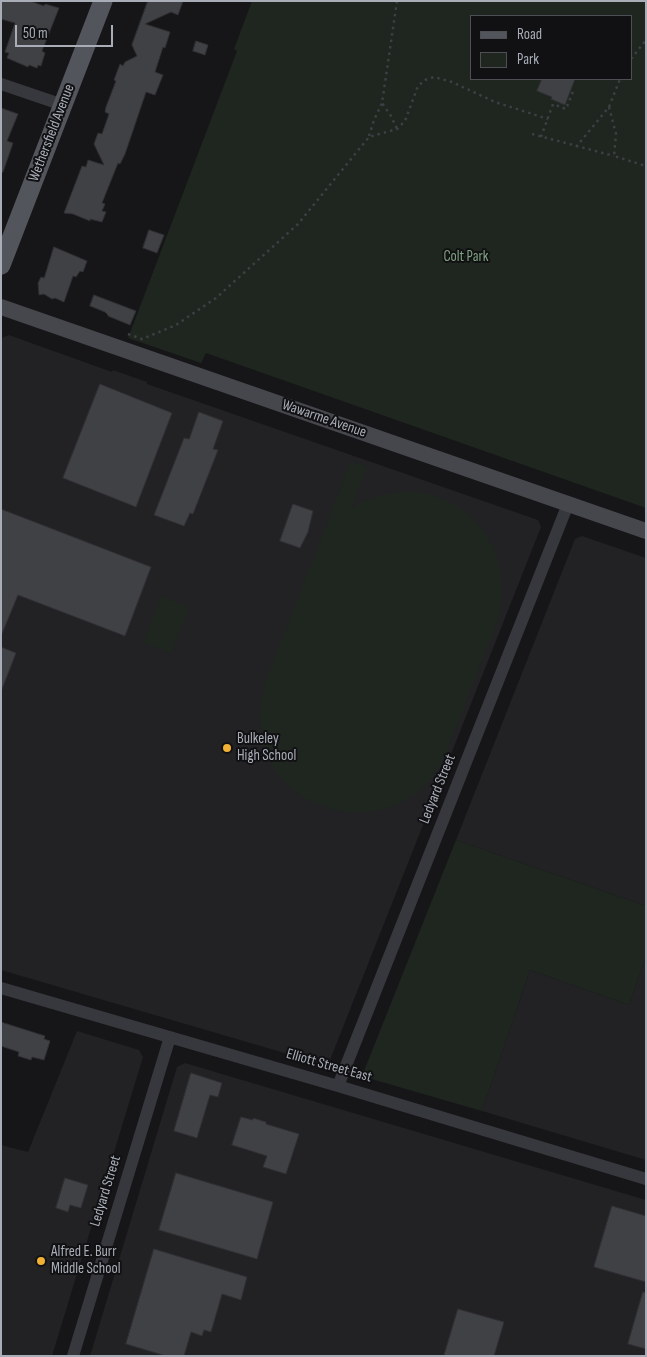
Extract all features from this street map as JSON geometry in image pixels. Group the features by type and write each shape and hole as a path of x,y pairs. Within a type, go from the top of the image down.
{"main road":[{"name":"Wethersfield Avenue","path":"1,265 103,1"}],"street":[{"path":"1,84 63,105"},
{"name":"Wawarme Avenue","path":"1,307 646,532"},
{"name":"Ledyard Street","path":"338,1086 568,504"},
{"name":"Elliott Street East","path":"1,988 170,1036 646,1179"},
{"name":"Ledyard Street","path":"74,1356 170,1036"}],"path":[{"path":"128,334 142,339 161,332 176,325 216,298 298,224 369,137 382,103 396,1"},
{"path":"632,58 646,40"},
{"path":"369,137 397,129 405,121 418,86 434,76 452,82 495,102 548,118"},
{"path":"576,147 609,106 620,80"},
{"path":"541,137 553,104 566,109 574,89"},
{"path":"382,103 397,129"},
{"path":"609,106 616,134 614,156"},
{"path":"532,134 646,166"}],"shaded area":[{"name":"Bulkeley High School","path":"9,335 538,520 541,527 330,1060 322,1064 1,970 1,338"},
{"path":"582,536 646,558 646,906 456,840 575,539"},
{"path":"646,957 646,1160 482,1111 530,970 629,1005"},
{"path":"77,1031 139,1050 143,1057 52,1356 1,1356 1,1145 28,1152"},
{"path":"185,1063 646,1200 646,1356 90,1356 177,1067"}],"green space":[{"name":"Colt Park","path":"252,1 646,1 646,508 206,353 201,363 128,338 237,51 234,49"},
{"path":"351,461 367,467 351,508 387,494 399,492 424,493 449,502 475,520 484,532 498,560 502,591 501,607 494,631 446,753 436,772 428,782 408,799 385,809 361,812 337,810 314,802 293,789 276,770 264,747 260,723 265,683"},
{"path":"161,596 189,607 171,653 144,643"},
{"path":"456,840 646,906 646,957 629,1005 530,970 482,1111 368,1078 364,1071"}],"building":[{"path":"1,1 30,1 44,6 45,4 59,8 42,51 45,53 41,66 38,65 37,68 29,65 28,67 7,58 9,53 5,52 15,23 1,19"},
{"path":"148,1 183,1 178,15 171,12 145,24 170,32 155,72 163,75 155,95 146,92 125,154 120,164 118,163 102,203 105,204 102,211 106,212 102,222 90,219 90,221 73,214 64,213 82,166 86,167 88,160 104,165 94,144 98,133 102,134 109,114 105,112 106,107 120,64 123,66 125,62 137,56 132,45"},
{"path":"196,41 208,45 205,55 193,51"},
{"path":"542,80 575,80 565,105 537,91"},
{"path":"1,108 18,114 7,141 13,143 3,172 1,172"},
{"path":"149,230 164,235 157,253 143,248"},
{"path":"54,247 87,261 83,272 80,271 76,277 73,276 64,302 55,298 52,299 44,294 39,295 38,283 41,277 44,278"},
{"path":"94,295 136,311 130,325 90,306"},
{"path":"100,384 172,413 136,507 63,478"},
{"path":"199,412 223,421 213,449 218,450 193,514 190,513 184,526 154,515 184,438 189,439"},
{"path":"293,504 313,511 308,532 300,548 280,541"},
{"path":"1,509 151,567 125,636 18,595 1,636"},
{"path":"1,647 16,653 2,689 1,689"},
{"path":"1,1022 45,1036 44,1039 50,1041 44,1060 32,1057 31,1060 18,1056 19,1052 1,1046"},
{"path":"191,1073 222,1083 218,1097 210,1095 197,1138 174,1131"},
{"path":"241,1117 253,1120 253,1118 299,1134 286,1174 263,1167 267,1156 232,1145"},
{"path":"176,1173 273,1202 257,1259 159,1230"},
{"path":"65,1178 88,1185 81,1208 70,1205 68,1212 56,1208"},
{"path":"612,1206 646,1216 646,1282 594,1267"},
{"path":"154,1249 247,1277 241,1300 222,1294 211,1332 204,1330 202,1336 191,1332 184,1356 166,1356 126,1344"},
{"path":"643,1292 646,1293 646,1349 628,1344"},
{"path":"458,1309 504,1322 494,1356 444,1356"}],"place":[{"name":"Bulkeley High School","path":"227,748"},
{"name":"Alfred E. Burr Middle School","path":"41,1261"}]}
